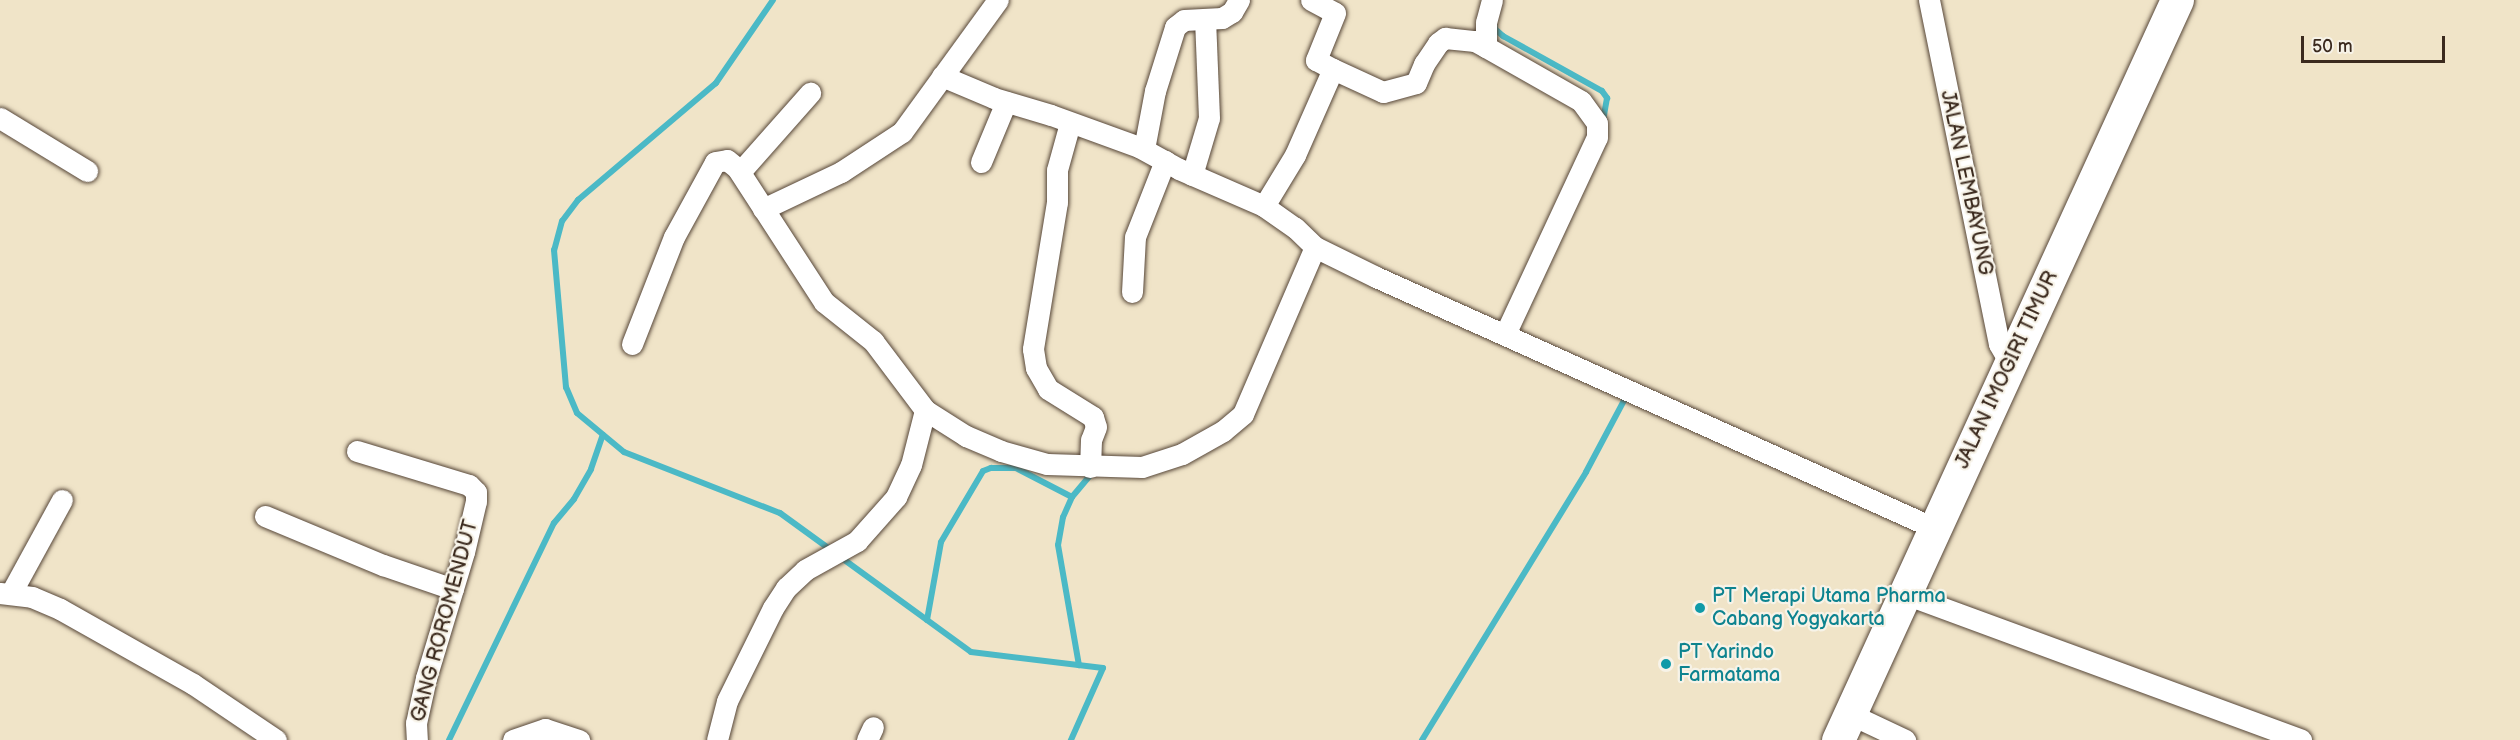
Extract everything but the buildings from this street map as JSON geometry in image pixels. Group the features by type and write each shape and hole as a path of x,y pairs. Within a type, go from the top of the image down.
{"main road":[{"name":"JALAN IMOGIRI TIMUR","path":"1844,727 2177,0"}],"street":[{"path":"763,209 841,172 902,132 998,0"},
{"path":"1144,149 1155,91 1175,27 1184,20 1222,18 1232,12 1239,0"},
{"path":"1311,0 1335,14 1316,60 1383,92 1416,83 1424,64 1438,43 1445,38 1475,41 1581,101 1597,123 1597,137 1505,334"},
{"path":"1486,47 1486,22 1492,0"},
{"name":"JALAN LEMBAYUNG","path":"1929,0 1999,344 2010,363"},
{"path":"1192,175 1209,118 1205,19"},
{"path":"1264,206 1295,155 1333,69"},
{"path":"942,76 1005,102 1051,114 1144,149 1192,175 1264,206 1295,228 1315,247 1376,277 1934,528"},
{"path":"740,172 810,93"},
{"path":"981,162 1005,102"},
{"path":"0,118 87,171"},
{"path":"1070,123 1057,170 1057,202 1033,349 1036,368 1048,388 1093,417 1096,427 1091,440 1090,467"},
{"path":"632,344 669,247 715,162 727,160 740,172 824,302 873,341 925,410 966,436 1001,451 1047,464 1142,467 1182,454 1223,432 1243,414 1315,247"},
{"path":"1132,292 1136,237 1165,161"},
{"path":"717,740 727,701 773,608 786,588 805,570 857,541 896,497 911,465 925,410"},
{"name":"GANG ROROMENDUT","path":"357,451 469,485 476,492 476,501 453,589 426,678 416,723 417,740"},
{"path":"62,500 5,593 32,597 60,609 193,684 276,740"},
{"path":"265,516 383,565 453,589"},
{"path":"1905,594 2301,740"},
{"path":"1844,727 1905,740"},
{"path":"513,740 545,729 579,740"}],"waterway":[{"path":"773,0 716,83 578,200 562,221 554,250 566,387 577,413 624,452 780,513 831,550"},
{"path":"1494,23 1495,29 1503,36 1602,91 1607,98 1603,120"},
{"path":"1422,740 1586,472 1627,395"},
{"path":"449,740 554,523 574,499 591,469 603,435"},
{"path":"927,620 941,542 983,471 991,468 1016,468 1072,497 1092,473"},
{"path":"1072,497 1063,517 1058,545 1079,665"},
{"path":"839,556 971,652 1103,668 1071,740"}],"place":[{"name":"PT Merapi Utama Pharma Cabang Yogyakarta","path":"1700,608"},
{"name":"PT Yarindo Farmatama","path":"1666,664"}]}
